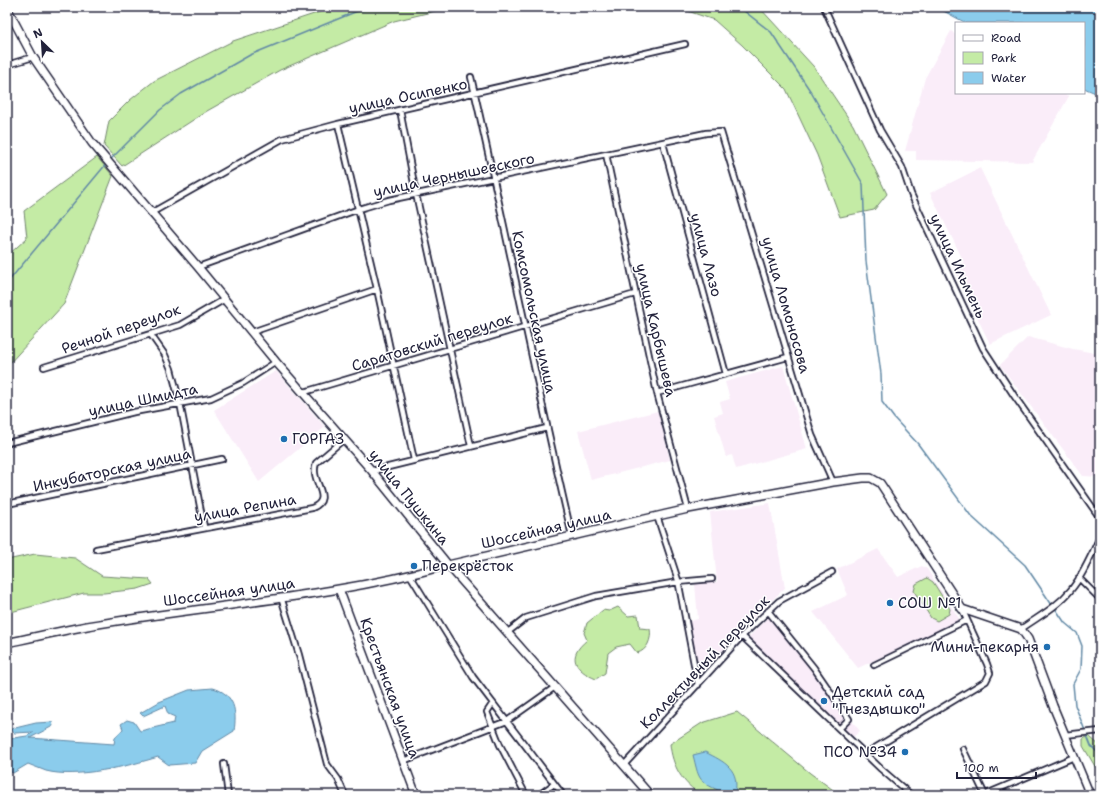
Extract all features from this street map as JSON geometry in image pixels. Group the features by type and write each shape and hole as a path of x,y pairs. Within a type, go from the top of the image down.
{"main road":[{"name":"улица Пушкина","path":"7,8 33,57 92,143 225,299 276,362 372,471 448,565 650,795"},
{"name":"Шоссейная улица","path":"7,643 87,626 339,589 410,575 688,509 833,482 863,478 871,478 880,483 962,610"},
{"name":"Крестьянская улица","path":"339,589 416,795"},
{"path":"962,610 1021,629 1028,639 1090,795"}],"street":[{"name":"улица Ильмень","path":"824,7 880,130 902,167 911,194 983,348 1015,397 1100,518"},
{"name":"улица Осипенко","path":"151,212 282,139 338,124 475,94 685,44"},
{"path":"7,64 33,57"},
{"name":"Комсомольская улица","path":"471,76 526,327 546,428 572,536"},
{"path":"400,110 416,194 471,446"},
{"path":"338,124 395,366 414,460"},
{"name":"улица Чернышевского","path":"198,267 359,208 416,194 706,133 721,132"},
{"name":"улица Ломоносова","path":"721,132 812,435 833,482"},
{"name":"улица Лазо","path":"663,143 726,374"},
{"name":"улица Карбышева","path":"606,154 657,393 688,509"},
{"path":"252,332 377,289"},
{"name":"Саратовский переулок","path":"304,392 635,294"},
{"name":"Речной переулок","path":"44,367 180,325 225,299"},
{"path":"151,335 165,355 171,369 180,404 204,527"},
{"path":"657,393 788,357"},
{"name":"улица Шмидта","path":"7,443 134,412 211,398 243,383 276,362"},
{"path":"372,471 546,428"},
{"name":"улица Репина","path":"96,549 204,527 304,509 318,505 322,500 322,494 316,482 314,469 316,464 344,439"},
{"name":"Инкубаторская улица","path":"7,504 222,459"},
{"path":"657,516 678,582 698,685"},
{"path":"1021,629 1060,601 1079,578 1100,537"},
{"name":"Коллективный переулок","path":"624,765 742,636 779,601 832,572"},
{"path":"410,575 473,677 563,795"},
{"path":"508,632 526,618 596,596 678,582 712,578"},
{"path":"1079,578 1100,599"},
{"path":"281,597 299,655 327,764 338,779 345,795"},
{"path":"865,754 986,681 990,673 989,668 962,610"},
{"path":"768,612 814,668 849,719 838,729"},
{"path":"874,665 967,620"},
{"path":"742,636 838,729 911,795"},
{"path":"403,761 507,721 555,687"},
{"path":"493,703 487,712 500,745 526,795"},
{"path":"1065,735 1100,731"},
{"path":"963,749 985,795 1074,757"},
{"path":"224,764 228,795"},
{"path":"538,795 554,784"}],"shaded area":[{"path":"951,31 955,34 955,94 1064,94 1069,96 1032,162 916,160 916,151 905,151 925,78"},
{"path":"980,168 1051,315 990,344 953,267 964,262 930,193"},
{"path":"1028,337 1073,349 1100,354 1100,477 1083,476 1000,365"},
{"path":"783,366 807,449 736,469 732,455 726,457 714,416 723,413 720,402 730,399 725,382"},
{"name":"ГОРГАЗ","path":"276,371 325,427 259,482 214,410"},
{"path":"658,411 670,460 591,480 578,431"},
{"path":"770,503 785,588 739,631 742,634 720,653 698,661 687,622 698,619 695,584 717,582 710,512"},
{"name":"СОШ №1","path":"878,549 898,577 922,566 927,569 960,620 858,668 813,612 848,595 837,569"},
{"name":"Детский сад \"Гнездышко\"","path":"768,617 860,731 852,738 748,638"}],"green space":[{"path":"335,7 452,7 394,21 280,70 207,111 122,166 104,146 109,121 130,100 154,81 233,41"},
{"path":"676,7 759,7 814,67 853,125 887,194 874,210 840,217 817,155 786,89 742,45 714,20"},
{"path":"97,157 113,176 64,304 7,366 7,256 27,238 24,211"},
{"path":"35,554 75,558 102,576 149,579 153,584 138,589 104,593 84,593 7,613 7,560"},
{"path":"927,578 933,582 950,609 949,614 937,621 931,618 914,591 916,584"},
{"path":"618,607 628,616 638,615 640,628 650,629 648,644 644,650 637,653 630,644 616,647 608,653 605,673 596,679 583,672 578,667 575,657 580,646 587,640 584,633 587,623 603,610 609,611"},
{"path":"737,712 810,773 840,795 702,795 695,791 679,773 673,759 670,744 702,723"},
{"path":"1089,736 1100,746 1100,769 1096,768 1083,746 1083,739"}],"water":[{"path":"936,7 1100,7 1100,95 1085,88 1085,22 964,22"},
{"path":"213,688 226,695 233,705 235,717 234,731 202,751 195,763 169,765 158,757 118,767 87,772 58,773 46,771 28,764 13,773 7,770 7,739 27,736 34,732 14,733 11,729 36,723 52,722 53,726 30,738 114,744 115,738 123,729 121,724 127,720 134,722 140,731 174,723 175,717 168,714 165,706 143,716 140,713 159,702 189,690"},
{"path":"705,752 725,763 733,772 736,785 735,794 726,794 707,784 700,778 693,755"}],"waterway":[{"path":"110,160 160,110 181,94 250,55 355,12 374,7"},
{"path":"739,7 771,32 811,92 863,184 866,261 881,374 882,402 894,418 918,444 971,516 1025,565 1052,605"},
{"path":"7,283 107,163"},
{"path":"1055,608 1065,623 1077,633 1082,646 1081,669 1073,684 1075,705 1091,746 1100,755"}],"place":[{"name":"ГОРГАЗ","path":"284,439"},
{"name":"Перекрёсток","path":"414,566"},
{"name":"СОШ №1","path":"890,603"},
{"name":"Мини-пекарня","path":"1047,647"},
{"name":"Детский сад \"Гнездышко\"","path":"824,701"},
{"name":"ПСО №34","path":"905,752"}]}
